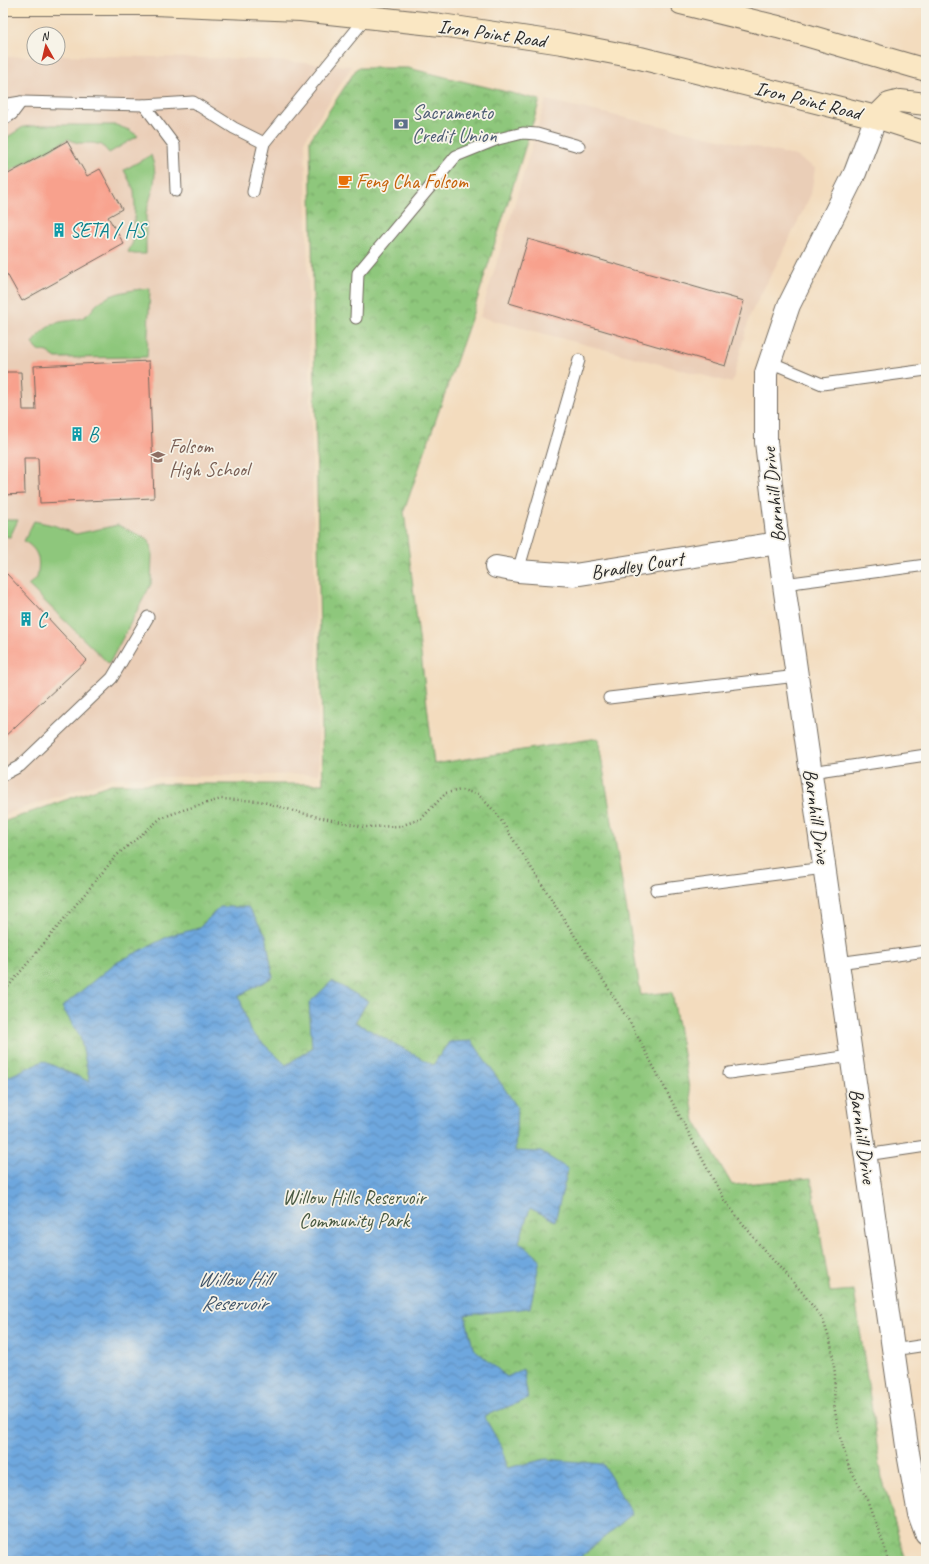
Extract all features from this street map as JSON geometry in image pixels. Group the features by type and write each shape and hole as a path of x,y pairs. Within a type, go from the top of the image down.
{"main road":[{"path":"681,3 778,26 926,70"},
{"name":"Iron Point Road","path":"3,4 154,4 301,10 441,25 562,43 640,58 876,117 926,133"},
{"name":"Iron Point Road","path":"876,117 889,104 900,101 926,104"}],"street":[{"name":"Barnhill Drive","path":"876,117 856,173 788,304 766,373 766,442 778,543 908,1453 919,1514 926,1533"},
{"name":"Bradley Court","path":"496,567 518,571 574,575 778,543"}],"lane":[{"path":"253,192 264,143 366,18"},
{"path":"3,105 21,102 144,105 193,102 234,128 264,143"},
{"path":"3,120 12,114 21,102"},
{"path":"144,105 174,145 176,190"},
{"path":"356,318 358,273 456,156 498,139 523,133 537,134 579,146"},
{"path":"518,571 579,360"},
{"path":"770,362 822,384 926,370"},
{"path":"784,584 926,565"},
{"path":"3,775 20,766 112,678 148,617"},
{"path":"610,698 797,676"},
{"path":"811,772 926,755"},
{"path":"656,890 824,868"},
{"path":"838,963 926,951"},
{"path":"729,1073 851,1056"},
{"path":"866,1155 926,1146"},
{"path":"893,1350 926,1344"}],"path":[{"path":"3,993 116,856 161,818 222,799 260,801 301,813 364,827 400,826 421,819 446,794 461,790 478,794 497,814 631,1024 724,1200 763,1249 802,1292 823,1320 832,1344 836,1374 834,1405 839,1434 849,1467 866,1497 888,1561"}],"shaded area":[{"name":"Folsom High School","path":"66,55 247,59 352,66 305,140 319,774 112,778 3,815 3,57 26,56 26,66 66,66"},
{"path":"546,100 796,156 815,168 811,194 750,315 732,383 480,317"}],"green space":[{"name":"Willow Hills Reservoir Community Park","path":"357,68 408,68 540,100 472,316 404,511 434,764 598,738 641,995 672,992 695,1121 732,1185 811,1178 830,1292 854,1290 882,1478 906,1561 3,1561 3,822 111,784 323,784 310,140"},
{"path":"43,125 116,125 129,130 138,136 109,153 102,145 93,143 78,143 68,139 3,175 3,140 23,127"},
{"path":"151,155 155,174 154,185 146,213 146,254 134,254 128,252 133,242 135,207 134,190 124,170"},
{"path":"150,288 147,357 56,358 47,352 38,350 32,344 40,333 47,328 56,323 84,317 97,304 115,294"},
{"path":"3,520 18,520 10,537 3,536"},
{"path":"34,521 53,525 76,534 118,525 149,540 152,553 151,584 109,664 28,585 37,578 38,557 33,549 24,541"}],"water":[{"name":"Willow Hill Reservoir","path":"220,907 248,907 266,935 273,977 239,996 250,1031 286,1065 312,1048 309,1003 332,981 368,1001 355,1022 433,1065 449,1042 472,1041 517,1107 515,1151 541,1152 568,1169 555,1221 530,1208 519,1242 540,1259 530,1308 465,1315 473,1348 507,1377 523,1369 528,1399 484,1416 503,1450 507,1468 546,1459 603,1464 632,1514 576,1561 3,1561 3,1079 43,1061 90,1082 80,1037 62,1007 114,964 169,936 199,928"}],"building":[{"name":"SETA / HS","path":"67,141 87,176 100,169 122,209 108,217 124,244 22,301 7,274 3,277 3,177"},
{"path":"528,239 744,301 725,366 509,303"},
{"name":"B","path":"149,361 154,498 40,503 38,458 24,458 25,494 3,495 3,372 21,372 23,410 36,410 34,366"},
{"name":"C","path":"7,574 87,660 3,738 3,578"}],"place":[{"name":"Sacramento Credit Union","path":"401,124"},
{"name":"Feng Cha Folsom","path":"345,181"},
{"name":"SETA / HS","path":"59,230"},
{"name":"B","path":"77,434"},
{"name":"Folsom High School","path":"158,457"},
{"name":"C","path":"26,619"}]}
